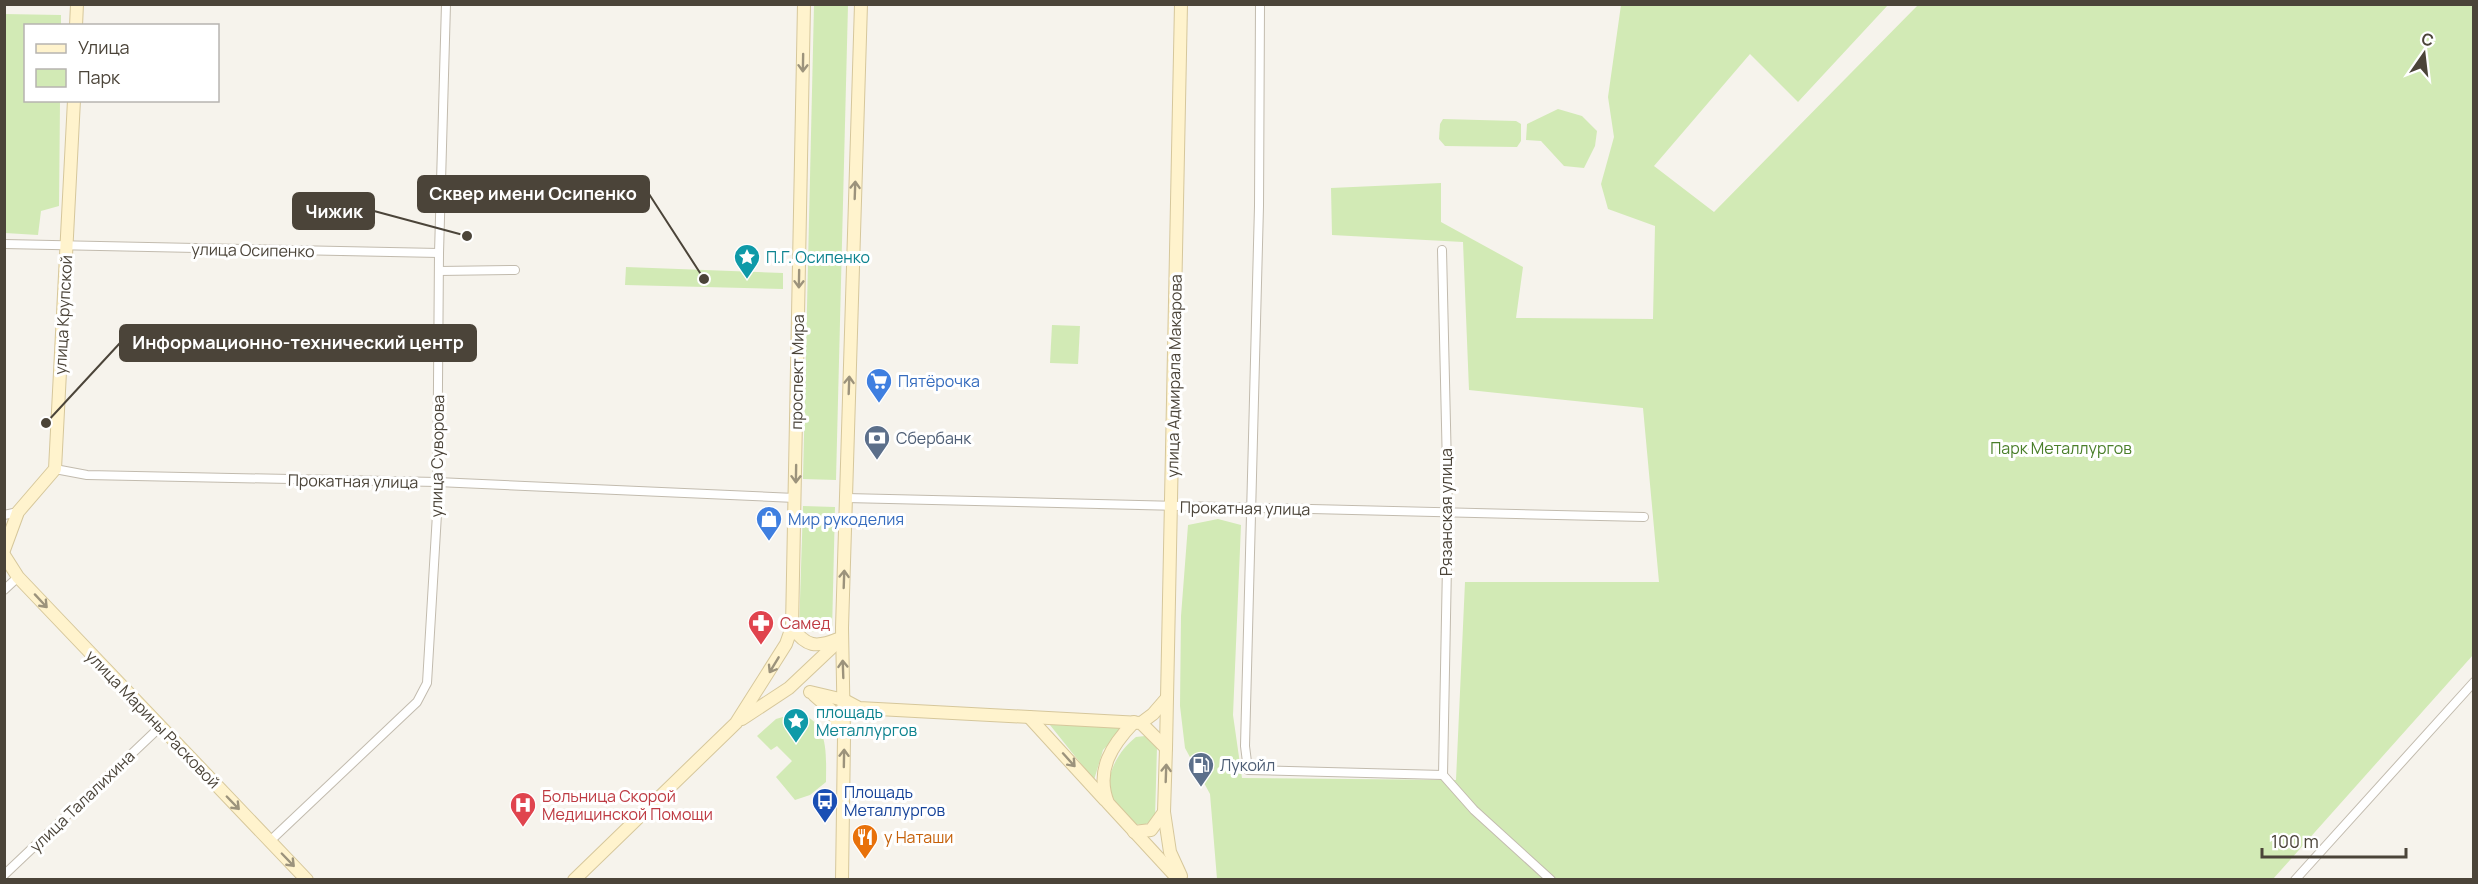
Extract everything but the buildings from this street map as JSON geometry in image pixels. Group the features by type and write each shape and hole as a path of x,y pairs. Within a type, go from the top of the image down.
{"street":[{"path":"76,4 76,24"},
{"name":"улица Суворова","path":"270,841 417,702 427,683 437,482 439,253 446,4"},
{"name":"проспект Мира","path":"736,723 756,695 786,644 792,627 804,4"},
{"path":"842,879 844,700 842,638 861,4"},
{"name":"улица Адмирала Макарова","path":"1164,812 1181,4"},
{"path":"1260,4 1259,207 1245,746 1248,770 1443,775 1474,810 1551,879"},
{"name":"улица Крупской","path":"55,469 74,102"},
{"name":"улица Осипенко","path":"4,244 439,253"},
{"name":"Рязанская улица","path":"1442,249 1448,512 1443,775"},
{"path":"439,271 514,270"},
{"path":"4,550 18,512 55,469"},
{"name":"Прокатная улица","path":"55,469 87,475 437,482 795,498"},
{"name":"Прокатная улица","path":"846,498 1644,517"},
{"path":"4,515 18,512"},
{"name":"улица Марины Расковой","path":"4,555 18,577 307,879"},
{"path":"4,590 18,577"},
{"path":"792,627 801,640 814,645 824,645 842,638"},
{"path":"574,879 736,723 789,688 842,638"},
{"path":"2295,879 2474,682"},
{"path":"756,695 789,688 844,700 859,708 1138,722 1166,747"},
{"path":"810,692 831,710 844,737"},
{"path":"1108,803 1103,782 1106,760 1118,741 1138,722 1154,714 1166,699"},
{"path":"1029,717 1177,878"},
{"name":"улица Талалихина","path":"4,875 160,727"},
{"path":"1134,832 1151,830 1164,812"},
{"path":"1164,812 1170,852 1177,878"}],"green space":[{"path":"814,5 848,5 836,480 803,479"},
{"name":"Парк Металлургов","path":"1621,5 1888,5 1798,102 1750,54 1654,166 1714,212 1918,5 2473,5 2473,655 2273,879 1217,879 1210,794 1185,748 1180,706 1181,616 1188,525 1218,519 1241,525 1233,715 1242,778 1456,780 1465,582 1659,582 1643,408 1469,390 1463,242 1332,235 1331,188 1441,183 1441,222 1523,267 1516,318 1653,319 1655,226 1608,209 1601,184 1614,137 1608,97"},
{"path":"4,14 61,15 61,24 24,24 24,102 60,102 59,206 41,211 38,235 5,233"},
{"path":"1558,109 1582,116 1597,131 1595,146 1584,168 1564,166 1541,141 1526,140 1527,124"},
{"path":"1443,119 1516,121 1521,124 1521,141 1517,147 1445,146 1439,139 1440,124"},
{"path":"626,267 783,273 783,289 625,285"},
{"path":"1052,325 1080,326 1078,364 1050,363"},
{"path":"803,506 835,507 832,632 799,631"},
{"path":"793,714 805,716 814,721 820,729 826,760 826,782 810,795 795,800 776,777 792,761 777,746 771,750 757,736 776,719"},
{"path":"1050,725 1122,726 1122,730 1103,750 1094,780"},
{"path":"1145,736 1157,747 1155,819 1144,825 1134,824 1117,806 1110,791 1109,782 1114,765 1124,749 1136,737"}],"place":[{"name":"Чижик","path":"467,236"},
{"name":"Сквер имени Осипенко","path":"704,279"},
{"name":"П.Г. Осипенко","path":"747,280"},
{"name":"Пятёрочка","path":"879,404"},
{"name":"Информационно-технический центр","path":"46,423"},
{"name":"Сбербанк","path":"877,461"},
{"name":"Мир рукоделия","path":"769,542"},
{"name":"Самед","path":"761,646"},
{"name":"площадь Металлургов","path":"796,744"},
{"name":"Лукойл","path":"1201,788"},
{"name":"Площадь Металлургов","path":"825,824"},
{"name":"Больница Скорой Медицинской Помощи","path":"523,828"},
{"name":"у Наташи","path":"865,860"}]}
